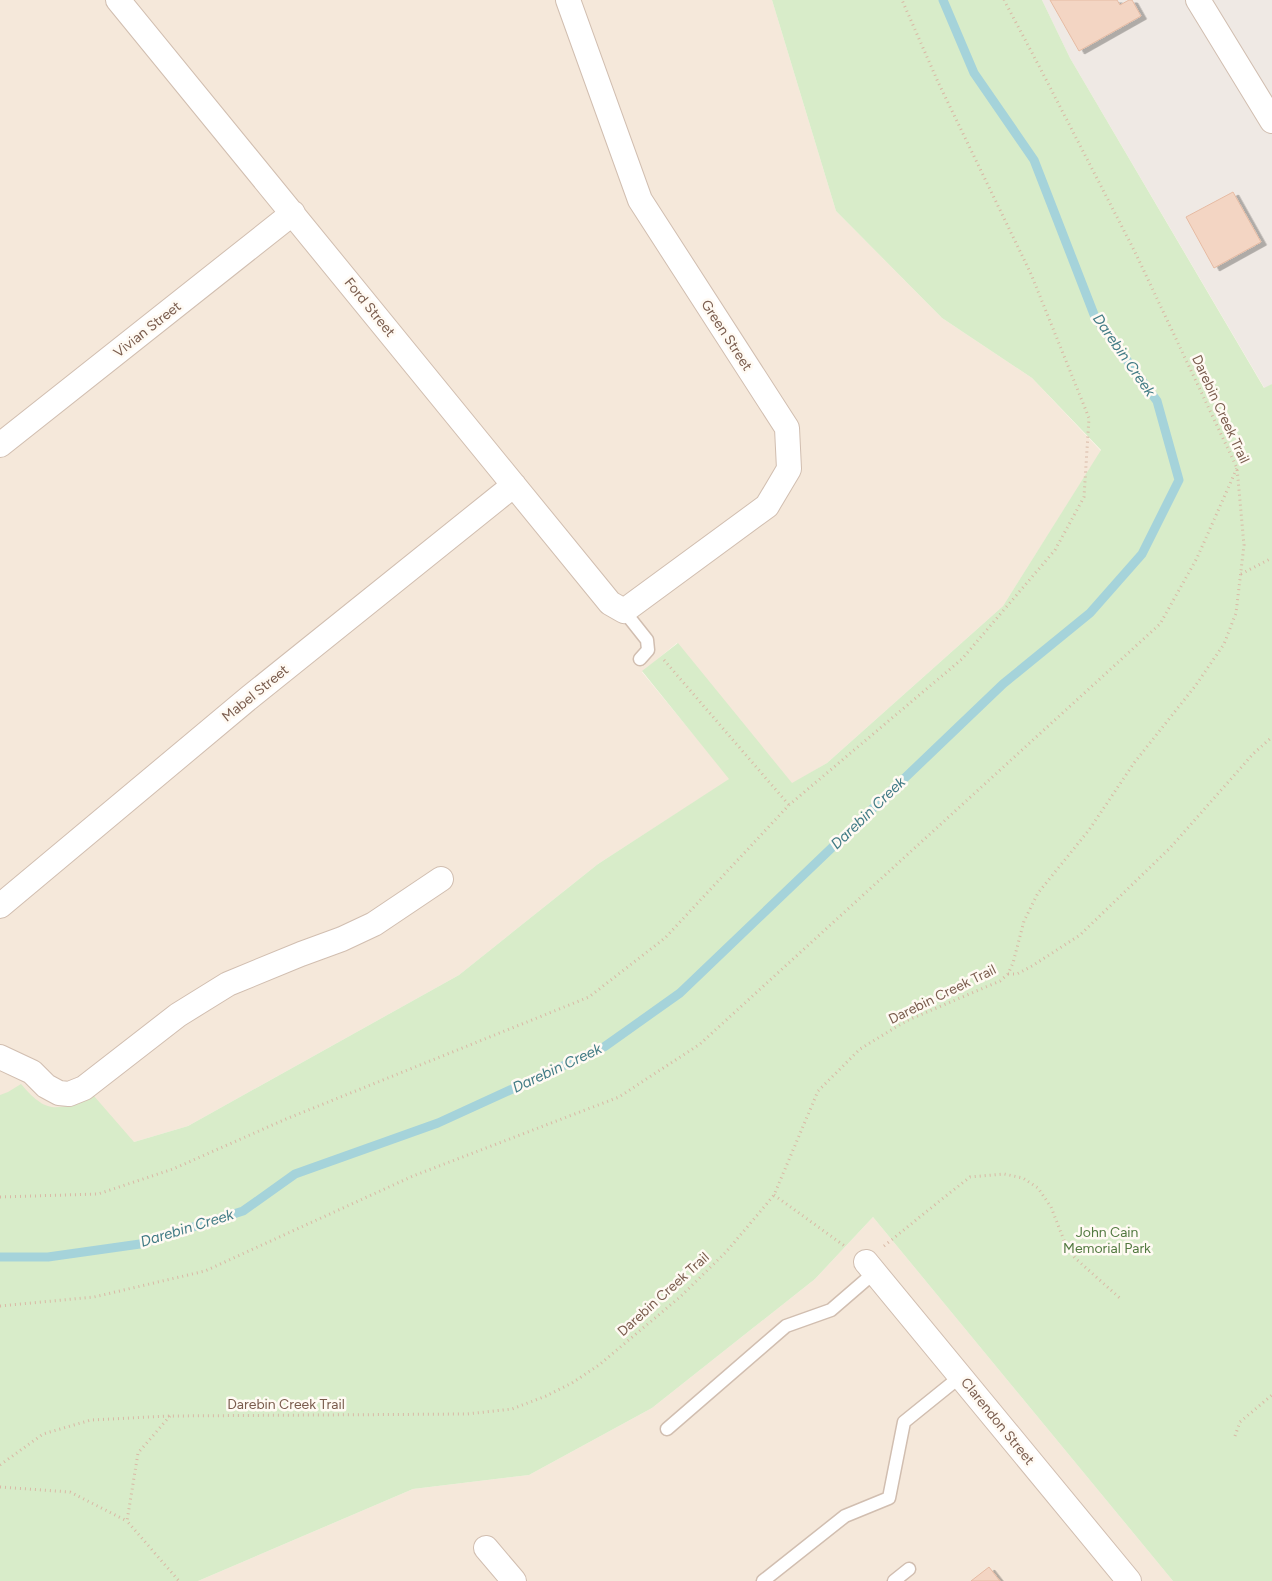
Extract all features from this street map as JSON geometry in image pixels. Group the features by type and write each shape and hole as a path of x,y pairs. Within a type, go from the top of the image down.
{"street":[{"name":"Ford Street","path":"118,0 610,603 624,611"},
{"name":"Green Street","path":"568,0 640,200 787,428 790,468 767,506 624,611"},
{"path":"1198,0 1272,121"},
{"name":"Vivian Street","path":"0,445 293,213"},
{"name":"Mabel Street","path":"0,906 250,697 514,485"},
{"path":"0,1057 32,1072 46,1086 59,1093 69,1094 84,1088 178,1015 228,984 342,939 374,924 441,878"},
{"name":"Clarendon Street","path":"871,1267 1129,1581"},
{"path":"486,1548 514,1581"}],"lane":[{"path":"624,611 647,640 648,650 640,660"},
{"path":"667,1429 786,1326 830,1310 871,1267"},
{"path":"763,1581 845,1516 889,1498 904,1422 961,1376"},
{"path":"894,1581 908,1569"}],"path":[{"path":"0,1198 98,1194 174,1169 286,1119 589,997 665,938 789,805 962,658 1055,550 1084,496 1089,418 1031,274 938,82 902,0"},
{"name":"Darebin Creek Trail","path":"0,1465 43,1434 91,1420 170,1416 467,1414 512,1409 546,1396 572,1383 599,1365 680,1297 726,1252 774,1194 818,1091 860,1050 906,1021 1000,981 1008,974 1013,963 1024,921 1038,893 1089,830 1134,763 1196,685 1224,644 1236,613 1244,545 1237,468 1135,252 1004,0"},
{"path":"0,1306 94,1297 205,1271 414,1176 619,1097 700,1044 1160,624 1197,558 1237,468"},
{"path":"1241,574 1272,558"},
{"path":"647,640 789,805"},
{"path":"1008,974 1017,974 1032,966 1080,935 1170,848 1253,754 1272,737"},
{"path":"774,1194 871,1267 942,1199 970,1178 1004,1174 1023,1178 1038,1188 1051,1208 1066,1248 1122,1300"},
{"path":"1235,1436 1240,1422 1272,1395"},
{"path":"126,1521 138,1453 170,1416"},
{"path":"0,1487 70,1492 126,1521 179,1581"}],"shaded area":[{"path":"0,0 772,0 836,211 942,318 1032,378 1101,451 1003,606 827,763 792,784 677,643 642,672 730,779 598,864 459,975 188,1126 134,1142 0,1102"},
{"path":"1042,0 1272,0 1272,384 1265,389 1070,58"},
{"path":"873,1217 1173,1581 198,1581 413,1489 529,1475 652,1408 815,1279"}],"green space":[{"name":"John Cain Memorial Park","path":"772,0 1042,0 1070,58 1264,388 1272,384 1272,1581 1173,1581 873,1217 815,1279 652,1408 529,1475 413,1489 198,1581 0,1581 0,1095 21,1084 39,1102 54,1107 62,1107 94,1096 134,1142 188,1126 459,975 598,864 729,779 642,671 678,643 792,783 827,763 1003,606 1101,450 1032,378 942,318 836,211"}],"building":[{"path":"1050,0 1117,0 1120,5 1132,0 1141,16 1079,51"},
{"path":"1233,192 1261,242 1214,268 1186,217"},
{"path":"989,1567 1000,1581 971,1581"}],"waterway":[{"name":"Darebin Creek","path":"0,1257 48,1257 140,1244 243,1211 295,1174 438,1123 604,1047 680,993 1003,684 1090,613 1142,554 1179,480 1157,401 1095,317 1034,160 974,73 943,0"}]}
